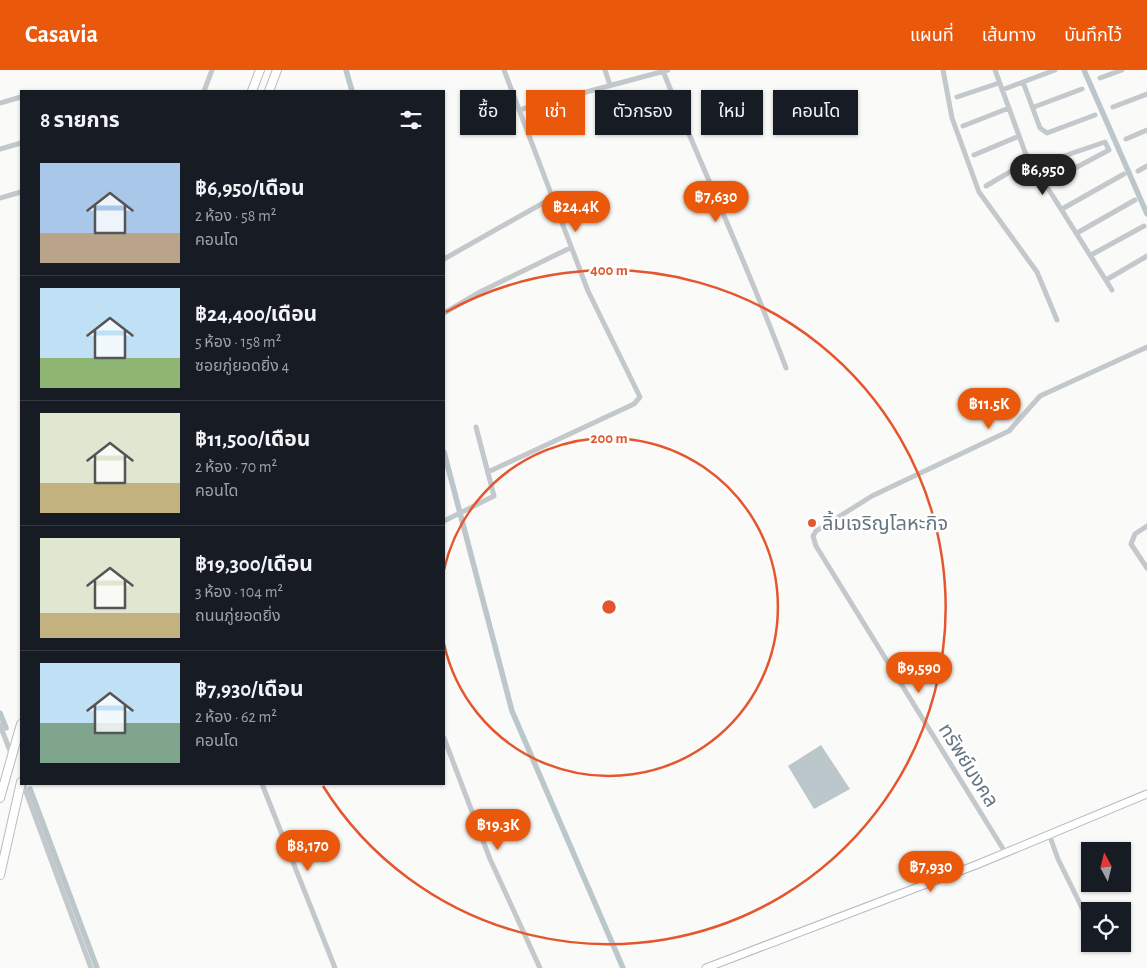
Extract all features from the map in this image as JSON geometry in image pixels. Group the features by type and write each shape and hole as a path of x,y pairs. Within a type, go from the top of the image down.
{"main road":[{"path":"252,90 260,70"},
{"path":"269,90 277,70"},
{"path":"0,798 20,728"},
{"path":"0,875 22,785"},
{"path":"706,968 976,865 1147,794"}],"street":[{"path":"204,90 212,70"},
{"path":"488,472 634,404 640,397 588,291 570,248 504,70"},
{"path":"604,70 610,85"},
{"path":"642,70 644,76"},
{"path":"943,70 952,118 979,192 1036,272 1057,320"},
{"path":"994,70 1030,160 1047,183 1112,290"},
{"path":"1002,90 1055,70"},
{"path":"1100,78 1122,70"},
{"path":"519,110 665,71 716,200 744,258 786,368"},
{"path":"1023,82 1034,107 1040,128 1047,133 1095,115"},
{"path":"957,96 999,83"},
{"path":"1034,107 1082,89"},
{"path":"1113,107 1147,94"},
{"path":"0,103 20,97"},
{"path":"963,126 1009,108"},
{"path":"1126,139 1147,130"},
{"path":"974,155 1019,136"},
{"path":"1047,183 1109,150 1105,142 1064,156"},
{"path":"0,149 20,143"},
{"path":"986,186 1030,160"},
{"path":"1138,170 1147,166"},
{"path":"1062,209 1124,174"},
{"path":"0,198 20,192"},
{"path":"445,257 552,198"},
{"path":"1077,233 1135,200"},
{"path":"1091,255 1144,226"},
{"path":"445,312 480,292 570,248"},
{"path":"1106,280 1147,256"},
{"name":"ทรัพย์มงคล","path":"1005,852 813,541 816,531 872,496 1009,431 1040,396 1147,347"},
{"path":"445,520 494,496 476,426"},
{"path":"1147,526 1135,534 1131,544 1147,568"},
{"path":"0,725 12,756"},
{"path":"445,741 490,859 540,968"},
{"path":"23,785 91,968"},
{"path":"262,785 335,968"},
{"path":"1049,834 1058,859 1081,906"}],"shaded area":[{"path":"821,745 850,789 814,809 788,766"}],"waterway":[{"path":"346,70 352,90"},
{"path":"1084,70 1147,214"},
{"path":"445,456 512,711 623,968"},
{"path":"0,713 6,728"},
{"path":"30,789 97,968"}],"place":[{"name":"ลิ้มเจริญโลหะกิจ","path":"812,523"}]}
